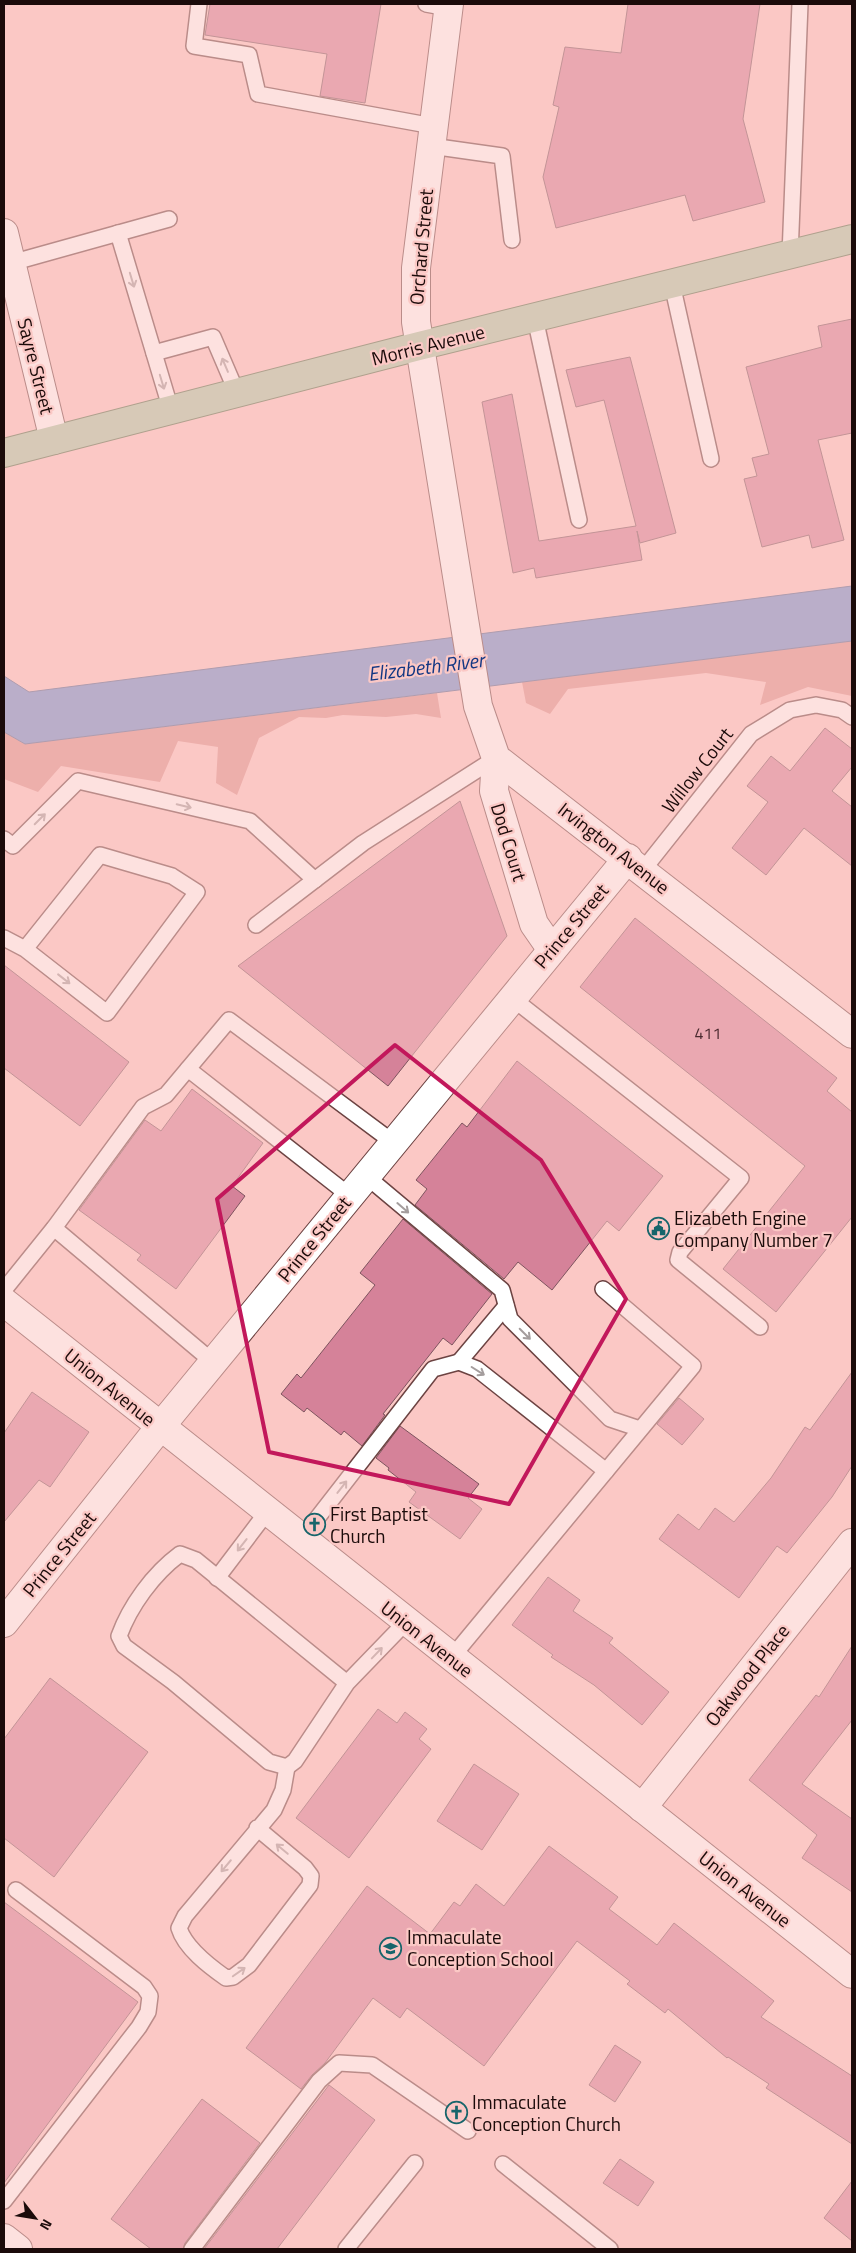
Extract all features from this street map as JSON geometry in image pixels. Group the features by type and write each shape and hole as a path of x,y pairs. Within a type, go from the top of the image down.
{"main road":[{"name":"Morris Avenue","path":"4,453 419,346 852,239"}],"street":[{"name":"Orchard Street","path":"441,5 432,136 416,268 416,322 478,706 496,758"},
{"name":"Sayre Street","path":"4,233 54,440"},
{"name":"Irvington Avenue","path":"496,758 852,1034"},
{"name":"Dod Court","path":"496,758 494,791 534,924 552,950"},
{"name":"Prince Street","path":"4,1623 160,1427 512,998 552,950 635,864"},
{"name":"Union Avenue","path":"4,1302 852,1974"},
{"name":"Oakwood Place","path":"642,1808 852,1543"},
{"path":"4,2238 18,2249"}],"lane":[{"path":"199,4 194,46 249,55 258,94 432,136 502,156 512,240"},
{"path":"790,254 800,4"},
{"path":"11,263 169,219"},
{"path":"118,233 171,410"},
{"path":"672,284 711,460"},
{"path":"535,318 579,520"},
{"path":"154,353 213,337 237,393"},
{"name":"Willow Court","path":"635,864 751,734 790,710 816,705 842,710 852,717"},
{"path":"256,925 363,843 496,758"},
{"path":"4,840 13,846 78,782 250,821 314,880"},
{"path":"4,938 25,949 107,1013 197,892 172,876 100,855 25,949"},
{"path":"512,998 741,1178 680,1252 678,1260 760,1327"},
{"path":"4,1290 54,1228 143,1107 166,1095 229,1020 394,1142"},
{"path":"188,1069 358,1186 401,1207 502,1290 510,1319 610,1418 640,1430"},
{"path":"54,1228 214,1362"},
{"path":"452,1657 692,1366 603,1289"},
{"path":"301,1539 433,1369 459,1362 506,1306"},
{"path":"459,1362 478,1369 606,1472"},
{"path":"217,1578 267,1512"},
{"path":"347,1684 196,1560 180,1554 166,1564 126,1616 118,1636 124,1646 173,1682 269,1762 287,1767 295,1762 347,1684 406,1622"},
{"path":"257,1828 305,1868 310,1876 310,1885 249,1965 233,1977 226,1978 197,1953 181,1935 179,1928 185,1916 257,1828 274,1810 283,1790 287,1767"},
{"path":"4,2201 139,2027 148,2012 150,1996 144,1987 16,1890"},
{"path":"192,2249 319,2081 339,2063 372,2065 468,2131"},
{"path":"346,2249 415,2163"},
{"path":"503,2164 610,2249"}],"highlighted area":[{"path":"395,1045 541,1160 626,1299 509,1504 269,1452 217,1199"}],"shaded area":[{"path":"852,641 852,696 808,687 760,705 766,682 706,673 568,689 550,714 526,703 522,682"},
{"path":"437,693 441,718 416,714 386,717 343,715 326,718 299,717 259,738 237,795 216,783 218,747 178,741 160,782 61,766 38,792 4,779 4,732 25,744"}],"water":[{"name":"Elizabeth River","path":"852,586 852,641 25,744 4,732 4,676 29,692"}],"building":[{"path":"210,4 381,4 365,103 320,96 327,54 205,35"},
{"path":"628,4 760,4 743,119 765,202 693,221 685,195 556,228 543,177 559,107 553,105 565,47 621,53"},
{"path":"852,319 852,433 818,440 844,540 812,548 809,535 762,547 744,479 757,476 752,458 769,454 746,367 822,347 818,326"},
{"path":"630,357 676,533 640,543 637,531 642,560 536,578 534,568 513,573 482,402 512,394 539,541 636,526 604,400 576,407 566,370"},
{"path":"825,728 852,749 852,767 832,791 852,807 852,866 804,828 766,875 732,848 768,802 747,786 771,756 790,771"},
{"path":"460,801 507,936 388,1086 238,966"},
{"path":"635,918 837,1078 827,1091 852,1112 852,1217 776,1312 723,1269 805,1166 580,987"},
{"path":"4,965 129,1062 80,1126 4,1068"},
{"path":"517,1061 663,1176 619,1231 607,1221 552,1290 518,1262 504,1279 415,1205 427,1189 416,1180 462,1123 467,1127"},
{"path":"192,1089 263,1143 232,1186 245,1196 176,1289 137,1260 141,1255 79,1210 145,1120 161,1131"},
{"path":"403,1219 492,1294 452,1345 443,1338 383,1414 385,1415 362,1446 344,1431 341,1435 307,1408 304,1412 281,1394 297,1374 301,1378 375,1285 360,1273"},
{"path":"852,1372 852,1466 832,1497 787,1553 777,1546 739,1598 659,1539 678,1514 699,1530 715,1508 734,1522 771,1478 805,1427 810,1430"},
{"path":"32,1392 89,1432 50,1487 39,1480 4,1522 4,1433"},
{"path":"679,1398 704,1419 682,1445 657,1424"},
{"path":"400,1426 479,1484 468,1498 482,1509 460,1539 409,1502 416,1492 376,1458"},
{"path":"548,1577 580,1600 573,1611 613,1638 609,1643 669,1692 642,1725 594,1685 551,1657 553,1655 512,1625"},
{"path":"852,1646 852,1720 802,1784 852,1819 852,1892 802,1858 817,1835 749,1780 816,1695 819,1697"},
{"path":"50,1678 148,1752 54,1877 4,1838 4,1739"},
{"path":"378,1709 397,1723 405,1712 427,1729 419,1739 431,1749 349,1858 296,1818"},
{"path":"474,1764 519,1794 482,1850 437,1821"},
{"path":"549,1846 618,1897 609,1909 657,1945 674,1923 774,2001 761,2017 852,2076 852,2144 766,2088 769,2084 727,2058 668,2009 665,2013 627,1984 630,1981 577,1941 484,2066 407,2008 400,2018 373,1998 325,2063 301,2089 246,2048 367,1886 430,1934 454,1902 460,1906 476,1884 504,1906"},
{"path":"4,1902 138,2002 4,2183"},
{"path":"615,2045 641,2062 615,2102 589,2085"},
{"path":"329,2085 375,2120 277,2249 204,2249"},
{"path":"202,2099 260,2143 185,2243 183,2249 151,2249 111,2219"},
{"path":"620,2159 654,2182 638,2206 603,2183"},
{"path":"852,2181 852,2241 824,2218"}],"place":[{"name":"Elizabeth Engine Company Number 7","path":"658,1229"},
{"name":"First Baptist Church","path":"314,1525"},
{"name":"Immaculate Conception School","path":"391,1948"},
{"name":"Immaculate Conception Church","path":"456,2113"}]}
